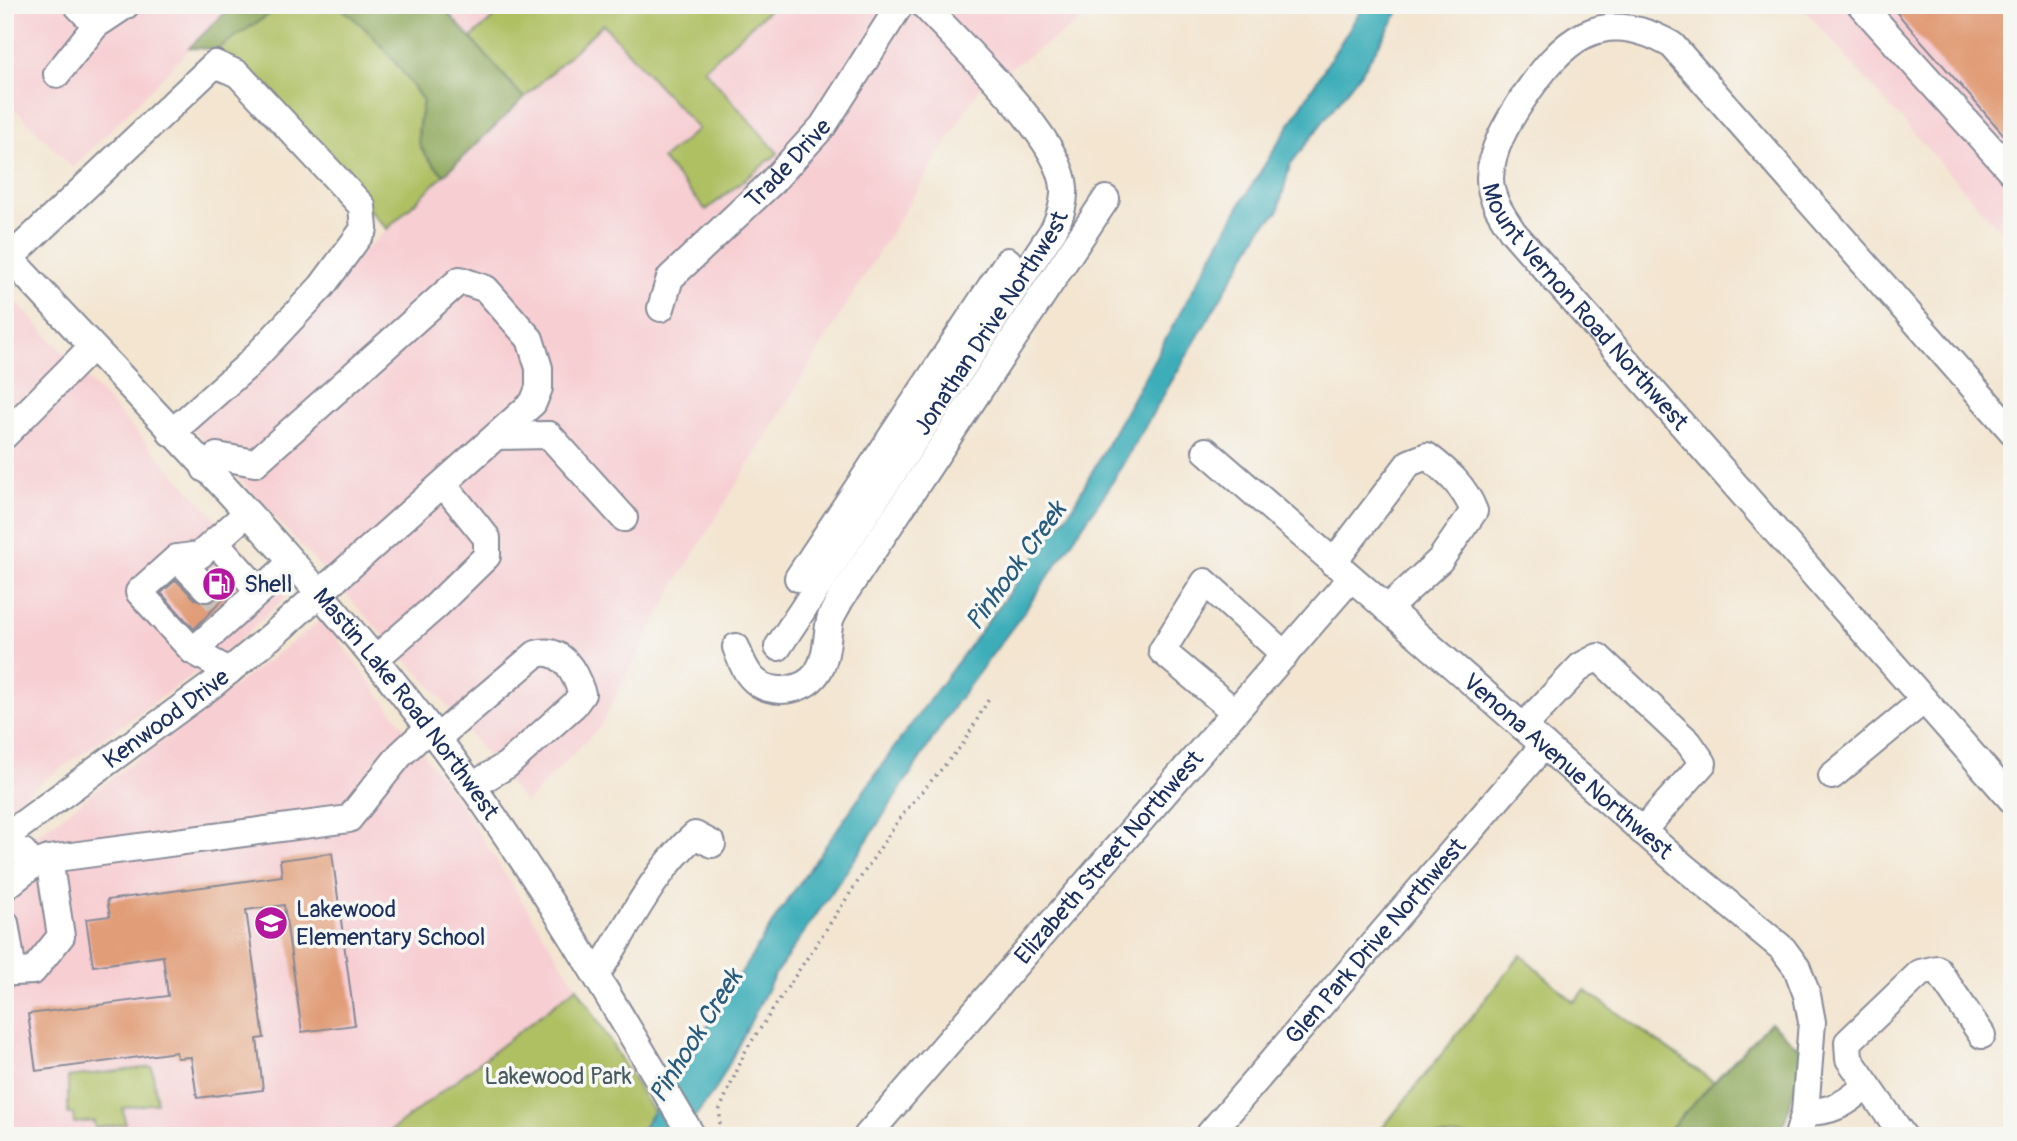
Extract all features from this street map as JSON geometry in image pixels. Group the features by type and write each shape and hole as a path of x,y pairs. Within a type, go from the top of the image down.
{"street":[{"path":"77,5 96,25"},
{"path":"57,74 96,25 126,5"},
{"name":"Trade Drive","path":"661,308 670,278 772,182 823,126 900,5"},
{"name":"Jonathan Drive Northwest","path":"778,647 820,575 860,526 881,472 972,334 1006,277 1054,229 1063,208 1065,187 1044,138 924,5"},
{"path":"1861,5 2012,172"},
{"name":"Mount Vernon Road Northwest","path":"2012,431 1672,45 1654,35 1614,26 1580,36 1549,60 1501,131 1490,178 1495,205 1513,232 2012,800"},
{"path":"7,256 215,64 238,74 362,206 364,229 322,286 247,366 171,433"},
{"path":"860,526 911,493 1106,199"},
{"name":"Mastin Lake Road Northwest","path":"7,256 320,595 433,733 596,975 692,1136"},
{"path":"1006,277 1035,307"},
{"name":"Kenwood Drive","path":"8,835 229,671 274,634 533,403 538,388 538,368 530,339 486,289 460,280 256,463 217,456 205,469"},
{"path":"972,334 1003,355"},
{"path":"5,435 92,347"},
{"path":"942,380 973,400"},
{"path":"910,428 941,449"},
{"path":"497,436 549,435 624,518"},
{"name":"Venona Avenue Northwest","path":"1206,451 1642,831 1783,949 1797,968 1807,995 1812,1022 1802,1124"},
{"name":"Elizabeth Street Northwest","path":"867,1136 1285,654 1409,464 1427,456 1450,473 1466,493 1474,511 1440,560 1387,609"},
{"path":"881,472 911,493"},
{"path":"375,659 435,607 487,556 486,538 444,485"},
{"path":"229,671 193,651 139,592 197,552 246,513"},
{"path":"197,552 230,596 274,634"},
{"path":"197,552 230,596"},
{"path":"193,651 230,596 291,563"},
{"path":"736,647 754,681 773,690 789,690 807,682 817,673 827,650 831,620 820,575"},
{"path":"1235,712 1162,651 1205,582 1285,654"},
{"path":"5,887 41,862 349,819 400,755 536,654 547,650 558,654 576,676 582,694 574,705 507,765 471,786"},
{"path":"1523,727 1581,666 1598,657 1689,743 1703,763 1695,776 1642,831"},
{"path":"1832,776 1924,700"},
{"name":"Glen Park Drive Northwest","path":"1208,1136 1544,745"},
{"path":"5,923 9,973 33,971 61,936 41,862 8,835"},
{"path":"596,975 621,938 626,922 678,850 695,835 712,845"},
{"path":"1903,1136 1866,1087 1849,1059 1848,1042 1920,973 1937,969 1982,1035"},
{"path":"1802,1124 1847,1102 1866,1087"}],"path":[{"path":"714,1136 720,1129 720,1109 746,1050 902,815 963,744 990,697"}],"shaded area":[{"path":"5,5 233,5 73,168 16,110 5,120"},
{"path":"441,5 507,5 471,38"},
{"path":"774,5 1104,5 979,89 676,583 599,728 525,803 435,691 186,421 603,23 698,129 706,210 704,69"},
{"path":"1800,5 2012,5 2012,244"},
{"path":"5,289 287,596 231,648 5,808"},
{"name":"Lakewood Elementary School","path":"323,619 459,802 577,987 384,1136 5,1136 5,859"}],"green space":[{"path":"331,4 348,11 384,47 423,101 419,142 427,157 444,175 387,229 217,49 283,5"},
{"path":"233,5 283,5 217,49 189,48"},
{"path":"337,5 441,5 524,98 444,175 419,142 423,101 384,49"},
{"path":"507,5 774,5 704,69 778,153 706,210 662,159 698,129 603,24 524,98 471,38"},
{"path":"1521,955 1574,1002 1585,990 1714,1082 1663,1136 1376,1136"},
{"name":"Lakewood Park","path":"577,987 653,1112 638,1136 384,1136"},
{"path":"1770,1022 1805,1054 1780,1136 1663,1136"},
{"path":"152,1067 157,1103 123,1108 125,1124 95,1128 94,1121 74,1123 73,1114 68,1114 68,1077"}],"water":[{"path":"1364,5 1403,5 1365,67 1290,165 1278,212 1263,226 1110,486 1024,612 956,703 859,853 774,976 716,1089 680,1136 638,1136 780,911 896,745 1072,508 1241,203"}],"building":[{"path":"1890,5 2012,5 2012,144"},
{"path":"222,573 235,587 194,629 161,593 176,580 195,599 210,603 221,593 218,577"},
{"path":"332,853 355,1025 302,1032 284,905 246,910 264,1038 257,1039 263,1090 197,1098 191,1057 177,1058 176,1052 36,1071 28,1014 168,996 163,956 93,966 86,919 110,916 107,900 282,876 280,860"}],"tunnel":[{"path":"206,588 218,602"}],"place":[{"name":"Shell","path":"219,584"},
{"name":"Lakewood Elementary School","path":"271,923"}],"water label":[{"name":"Pinhook Creek","path":"1016,566"},
{"name":"Pinhook Creek","path":"696,1036"}]}
